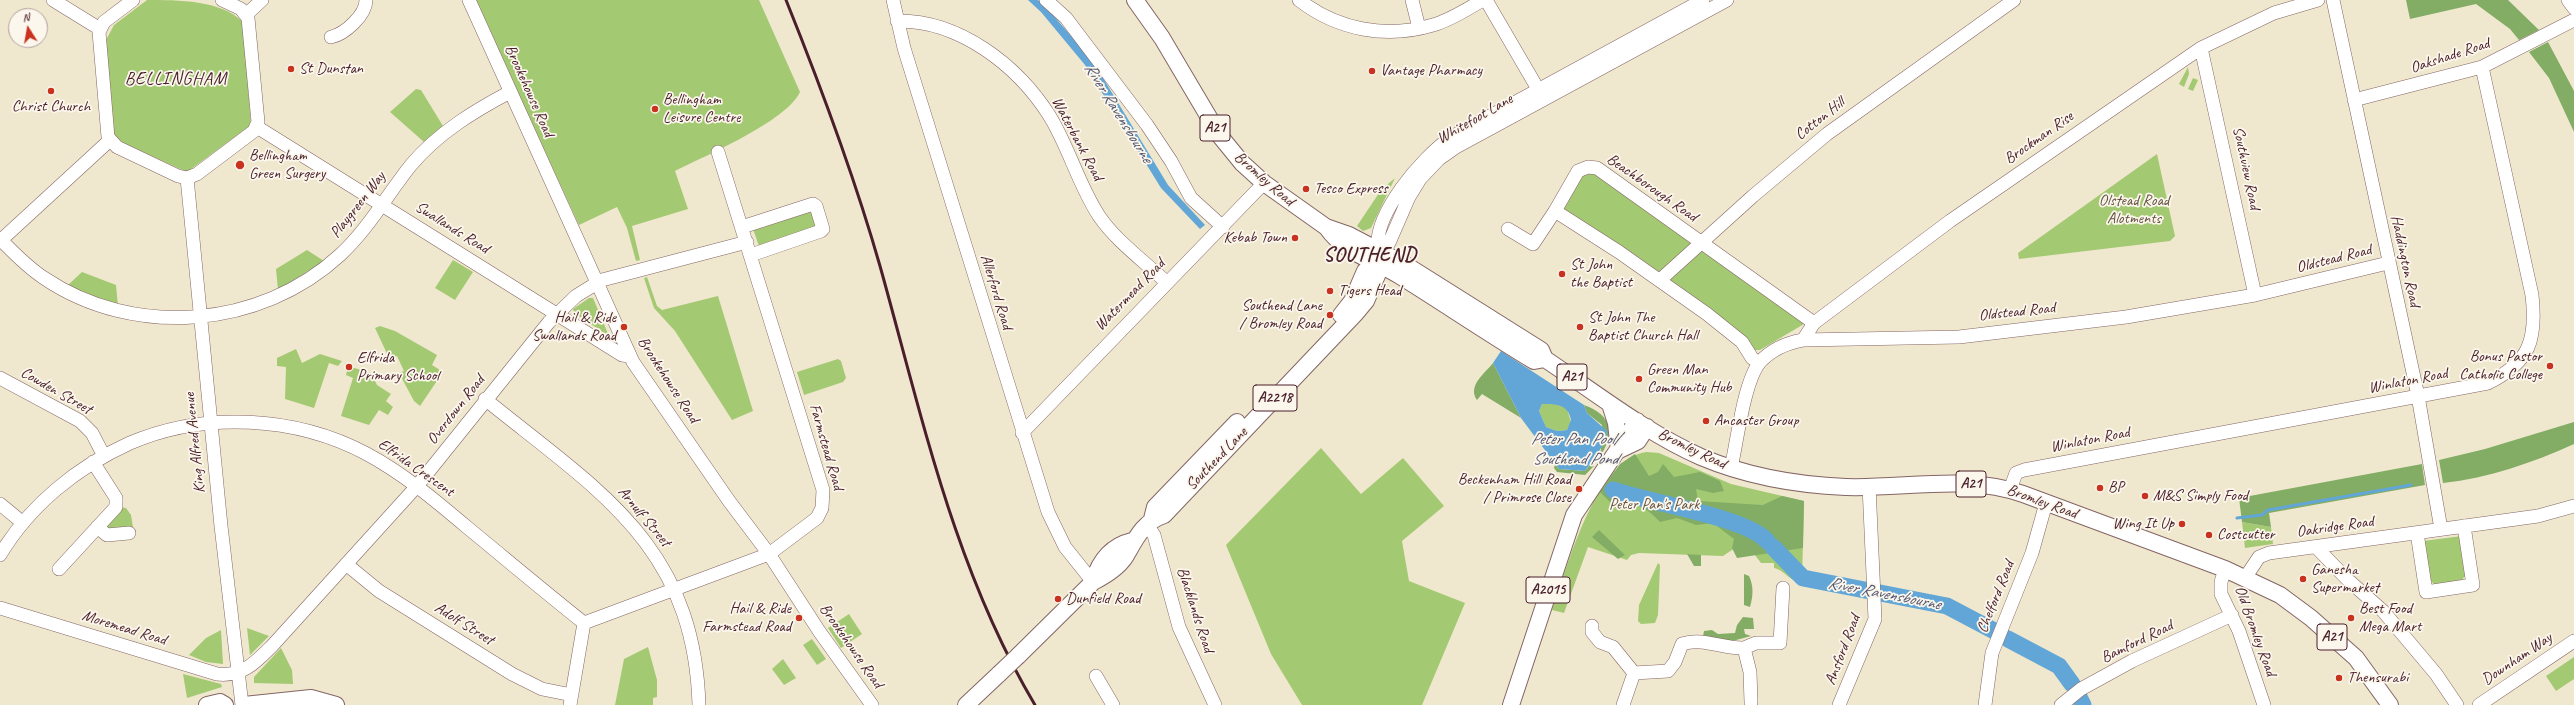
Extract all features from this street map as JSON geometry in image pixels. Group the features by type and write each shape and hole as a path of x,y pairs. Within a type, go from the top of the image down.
{"main road":[{"name":"Bromley Road","path":"1135,0 1162,38 1220,136 1242,162 1264,183 1326,227 1336,240 1376,257 1400,276 1534,361 1545,359 1642,424 1701,457 1731,468 1816,485 1869,486 1989,484 2010,490 2225,569 2280,595 2311,618 2356,658 2390,705"},
{"name":"Southend Lane","path":"966,705 1018,656 1092,582 1106,576 1112,570 1128,553 1132,542 1150,522 1155,507 1241,426 1338,325 1352,301 1365,271 1376,257"},
{"path":"1610,404 1616,423 1619,450"},
{"name":"A2015","path":"1511,705 1574,515 1619,450 1638,441 1642,424"},
{"path":"243,705 290,704 312,698 336,705"},
{"path":"207,705 220,702 225,705"}],"street":[{"path":"53,0 100,29"},
{"path":"133,0 104,22 100,29 105,123 110,140 117,147 178,176 187,178 197,174 256,127 258,118 246,15"},
{"path":"222,0 246,15"},
{"path":"246,15 262,0"},
{"path":"331,38 348,31 365,9 366,0"},
{"name":"Brookehowse Road","path":"469,0 630,356 729,501 769,554 819,631 872,705"},
{"name":"Allerford Road","path":"893,0 897,21 1022,433 1048,512 1056,531 1070,553 1092,582"},
{"path":"1046,0 1066,18 1147,125 1171,162 1191,198 1223,227"},
{"path":"1299,0 1330,19 1356,28 1390,32 1419,28 1448,19 1484,0 1541,94"},
{"path":"1412,0 1419,28"},
{"name":"Whitefoot Lane","path":"1541,94 1703,0"},
{"name":"Whitefoot Lane","path":"1376,257 1377,239 1399,192 1424,158 1450,138 1541,94 1726,0"},
{"name":"Cotton Hill","path":"1660,280 1827,134 2014,0"},
{"name":"Brockman Rise","path":"1803,340 1814,323 1950,220 2201,48 2274,13 2318,0"},
{"name":"Haddington Road","path":"2333,0 2388,263 2418,396 2440,529"},
{"path":"2568,0 2574,8"},
{"name":"Oakshade Road","path":"2354,100 2482,67 2574,20"},
{"name":"Waterbank Road","path":"897,21 909,21 957,34 978,44 1018,77 1049,116 1075,171 1099,216 1117,237 1166,282"},
{"name":"Southview Road","path":"2201,48 2255,295"},
{"name":"Winlaton Road","path":"2010,490 2016,473 2024,470 2488,383 2508,373 2522,358 2530,343 2534,324 2532,294 2482,67"},
{"name":"Playgreen Way","path":"0,240 34,271 84,299 141,316 170,318 200,316 249,307 297,286 339,256 364,230 412,164 437,139 476,111 510,92"},
{"name":"Swallands Road","path":"256,127 557,313 622,355 630,356"},
{"path":"0,240 110,140"},
{"name":"Farmstead Road","path":"584,623 769,554 817,518 822,508 824,495 718,152"},
{"name":"Beachborough Road","path":"1555,212 1575,174 1584,168 1593,167 1814,323"},
{"name":"King Alfred Avenue","path":"187,178 210,423 238,673 243,705"},
{"name":"Watermead Road","path":"1022,433 1166,282 1223,227 1264,183"},
{"path":"742,227 813,204 818,211 823,229 822,232 751,255"},
{"path":"1508,229 1532,244 1555,212 1660,280 1742,342 1752,358 1759,363"},
{"name":"Overdown Road","path":"238,673 260,658 417,486 485,399 557,313 597,282 746,242"},
{"name":"Oldstead Road","path":"1731,468 1748,389 1759,363 1777,348 1786,343 1803,340 1959,337 2126,317 2255,295 2388,263"},
{"name":"Cowden Street","path":"0,378 80,421 92,433 104,456"},
{"name":"Arnulf Street","path":"485,399 596,487 620,509 643,537 674,590 693,646 698,705"},
{"name":"Elfrida Crescent","path":"0,555 24,523 57,489 93,462 104,456 160,432 210,423 267,424 317,434 366,453 417,486 584,623"},
{"path":"58,569 114,510 117,503 116,498 93,462"},
{"name":"Ansford Road","path":"1839,705 1875,619 1872,584 1869,486"},
{"name":"Chelford Road","path":"1985,705 1992,653 2032,553 2046,503"},
{"path":"0,504 24,523"},
{"name":"Oakridge Road","path":"2245,578 2254,562 2263,555 2538,516 2574,506"},
{"name":"Blacklands Road","path":"1150,522 1179,627 1215,705"},
{"path":"2417,533 2426,592 2473,586 2464,526"},
{"path":"97,527 107,535 129,533"},
{"path":"2316,547 2347,579 2383,610 2436,674 2458,705"},
{"name":"Adolf Street","path":"346,564 380,591 512,674 542,689 571,700"},
{"name":"Old Bromley Road","path":"2225,569 2221,582 2221,594 2239,631 2264,705"},
{"path":"1634,673 1668,671 1675,662 1678,650 1682,644 1688,642 1716,644 1732,649 1744,648 1756,644 1780,643 1783,588"},
{"name":"Moremead Road","path":"0,608 217,674 238,673"},
{"name":"Bamford Road","path":"2062,703 2081,689 2132,662 2232,615"},
{"path":"571,700 584,623"},
{"path":"1592,626 1592,632 1600,642 1613,648 1634,673"},
{"name":"Downham Way","path":"2479,705 2574,641"},
{"path":"1744,648 1750,672 1751,702"},
{"path":"1623,705 1634,673"},
{"path":"1096,676 1113,705"}],"green space":[{"path":"147,0 185,1 211,5 223,9 243,22 251,125 187,172 125,144 114,135 105,42 114,25"},
{"name":"Bellingham Leisure Centre","path":"475,0 759,0 800,92 792,103 763,126 675,171 688,209 632,226 640,260 636,261 627,228 617,207 579,225"},
{"path":"2406,0 2508,0 2539,30 2519,40 2510,29 2476,4 2410,19"},
{"path":"2548,42 2574,91 2574,132 2549,78 2529,52"},
{"path":"2188,67 2189,74 2184,87 2179,84"},
{"path":"2193,78 2198,80 2193,91 2188,89"},
{"path":"416,89 421,90 443,126 424,142 390,112"},
{"name":"Olstead Road Alotments","path":"2157,154 2175,236 2170,241 2019,259 2018,253"},
{"path":"1594,172 1805,322 1804,324 1760,350 1755,350 1561,212 1580,174"},
{"path":"1395,178 1371,228 1363,231 1357,226 1381,190"},
{"path":"811,211 816,226 766,243 767,246 760,249 752,226 760,224 761,228"},
{"path":"307,250 324,261 278,290 276,269"},
{"path":"453,260 473,272 455,300 435,288"},
{"path":"82,272 116,285 118,306 90,296 68,285"},
{"path":"647,277 657,306 662,310 718,296 753,411 732,420 675,331 654,308 644,278"},
{"path":"589,298 593,298 609,336 574,313 573,309"},
{"path":"380,326 395,331 437,355 432,365 443,372 420,406 414,401 399,373 404,371 397,356 390,360 375,328"},
{"path":"296,349 302,363 320,354 342,361 338,366 329,363 314,408 285,399 286,367 277,366 277,358"},
{"path":"838,359 841,361 846,378 843,382 804,395 797,372"},
{"path":"1493,363 1521,418 1482,394 1477,400 1474,395 1474,390 1478,380"},
{"path":"348,366 371,373 377,385 391,394 386,401 393,407 388,415 379,410 369,425 341,416 353,378 346,375"},
{"path":"1542,404 1558,404 1567,409 1571,422 1567,430 1557,431 1546,427 1539,411"},
{"path":"1584,405 1601,414 1606,420 1608,427 1609,434 1607,441 1599,458 1595,458 1601,450 1602,425 1587,413"},
{"path":"2574,422 2574,444 2510,469 2460,481 2443,483 2439,460 2485,449"},
{"path":"1321,448 1361,494 1403,458 1444,506 1402,541 1409,581 1465,603 1422,705 1302,705 1271,654 1226,545"},
{"name":"Peter Pan's Park","path":"1647,452 1659,453 1731,484 1804,501 1802,582 1790,578 1778,569 1774,568 1774,563 1761,563 1751,550 1735,548 1723,556 1639,553 1631,555 1627,560 1588,547 1564,613 1552,610 1575,543 1598,493 1613,473 1629,459"},
{"path":"1635,454 1649,476 1658,472 1663,464 1674,477 1700,472 1720,481 1724,491 1713,493 1696,489 1698,501 1763,505 1782,496 1804,501 1803,548 1737,558 1732,548 1734,539 1713,523 1696,525 1677,518 1660,522 1644,508 1626,503 1612,504 1600,492 1620,464"},
{"path":"1592,462 1594,466 1585,475 1557,472 1554,468 1555,464 1559,469 1585,471"},
{"path":"2422,464 2425,485 2269,513 2271,527 2242,522 2239,498"},
{"path":"121,507 126,508 131,515 133,527 110,531 105,524"},
{"path":"2242,522 2271,527 2273,544 2245,548"},
{"path":"1599,530 1625,555 1618,559 1592,537"},
{"path":"2462,536 2466,575 2459,583 2434,584 2430,580 2423,541"},
{"path":"1687,554 1701,555 1701,566 1694,566"},
{"path":"1658,563 1660,565 1658,615 1655,623 1641,624 1638,621 1639,605"},
{"path":"1744,574 1749,576 1752,584 1750,607 1744,605"},
{"path":"849,614 862,634 841,648 828,628"},
{"path":"1743,617 1753,618 1754,629 1744,629 1745,634 1751,636 1725,643 1703,636 1704,631 1712,630 1718,634 1735,633 1737,625"},
{"path":"247,628 269,636 250,655"},
{"path":"221,630 223,664 206,662 189,655 206,638"},
{"path":"812,639 826,659 817,665 803,645"},
{"path":"648,647 657,680 657,697 653,698 653,705 615,705 624,659"},
{"path":"281,648 292,670 293,684 254,683 254,677"},
{"path":"2574,657 2574,679 2556,691 2546,676"},
{"path":"783,659 796,678 784,685 772,669"},
{"path":"183,674 221,684 222,687 187,698"}],"water":[{"path":"1028,0 1038,0 1046,7 1092,60 1168,185 1205,225 1200,229 1161,188 1085,65 1041,12"},
{"name":"Peter Pan Pool/ Southend Pond","path":"1501,351 1584,405 1587,413 1607,431 1606,441 1585,471 1559,469 1521,418 1493,363","holes":["1542,404 1561,406 1567,411 1571,420 1567,430 1557,431 1546,427 1539,411"]}],"waterway":[{"path":"2237,518 2262,515 2268,510 2411,485"},
{"name":"River Ravensbourne","path":"1613,490 1719,518 1756,532 1767,541"},
{"name":"River Ravensbourne","path":"1773,547 1803,578 1947,606 2002,635"},
{"name":"River Ravensbourne","path":"2008,639 2059,666 2072,684"},
{"name":"River Ravensbourne","path":"2076,691 2083,705"}],"railway":[{"path":"786,0 824,98 870,232 926,435 961,546 1007,653 1035,705"}],"place":[{"name":"St Dunstan","path":"291,69"},
{"name":"Vantage Pharmacy","path":"1372,71"},
{"name":"Christ Church","path":"51,91"},
{"name":"Bellingham Leisure Centre","path":"655,109"},
{"name":"Bellingham Green Surgery","path":"240,165"},
{"name":"Tesco Express","path":"1306,189"},
{"name":"Kebab Town","path":"1295,238"},
{"name":"St John the Baptist","path":"1562,274"},
{"name":"Tigers Head","path":"1330,291"},
{"name":"Southend Lane / Bromley Road","path":"1330,315"},
{"name":"Hail & Ride Swallands Road","path":"624,327"},
{"name":"St John The Baptist Church Hall","path":"1580,327"},
{"name":"Bonus Pastor Catholic College","path":"2550,366"},
{"name":"Elfrida Primary School","path":"349,367"},
{"name":"Green Man Community Hub","path":"1639,379"},
{"name":"Ancaster Group","path":"1706,421"},
{"name":"BP","path":"2100,488"},
{"name":"Beckenham Hill Road / Primrose Close","path":"1579,489"},
{"name":"M&S Simply Food","path":"2145,496"},
{"name":"Wing It Up","path":"2182,524"},
{"name":"Costcutter","path":"2209,535"},
{"name":"Ganesha Supermarket","path":"2303,579"},
{"name":"Dunfield Road","path":"1058,599"},
{"name":"Hail & Ride Farmstead Road","path":"799,618"},
{"name":"Best Food Mega Mart","path":"2351,618"},
{"name":"Thensurabi","path":"2339,678"}],"district":[{"name":"BELLINGHAM","path":"176,79"},
{"name":"SOUTHEND","path":"1370,256"}]}
